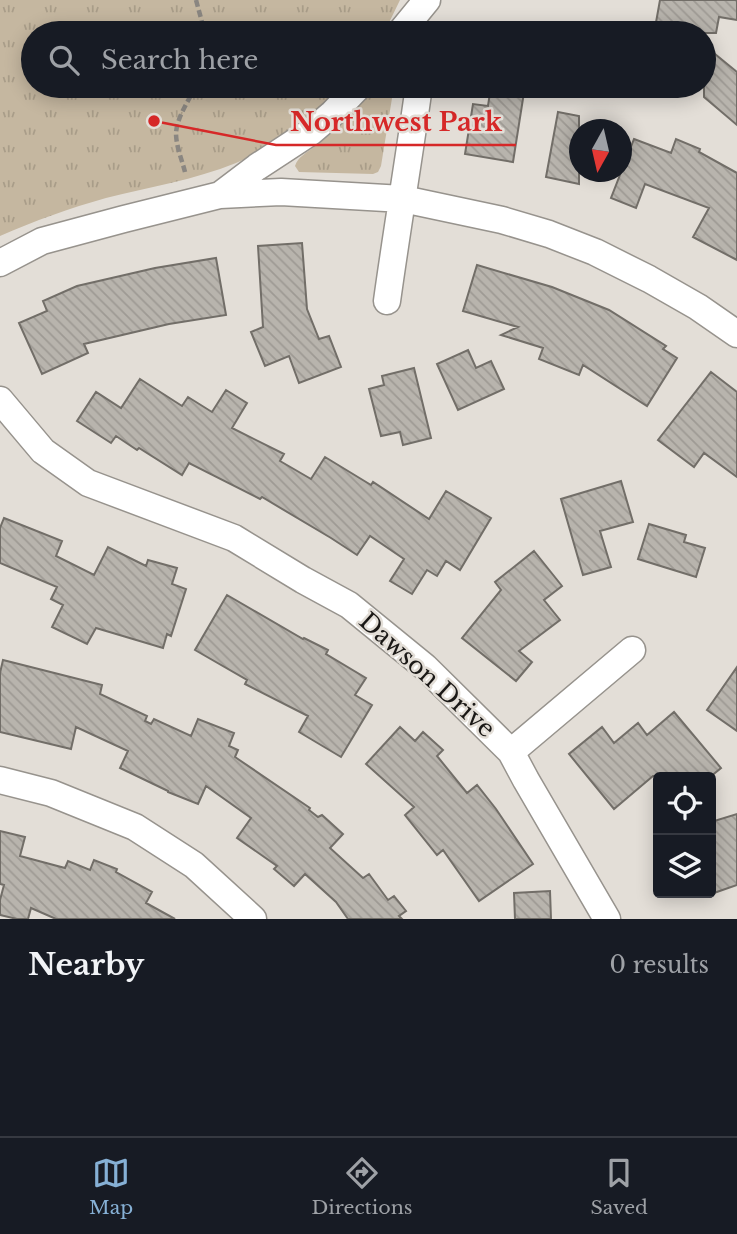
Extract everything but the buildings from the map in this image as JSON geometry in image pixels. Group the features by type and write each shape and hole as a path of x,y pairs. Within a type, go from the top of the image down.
{"street":[{"path":"411,21 429,0"},
{"path":"427,21 429,0"},
{"path":"220,195 322,123 347,98"},
{"path":"387,301 417,98"},
{"path":"0,263 42,241 220,195 281,192 403,199 502,220 550,234 595,252 698,307 737,334"},
{"name":"Dawson Drive","path":"0,400 43,451 88,483 234,538 349,604 425,667 511,752 607,919"},
{"path":"511,752 632,650"},
{"path":"0,780 51,793 135,827 194,865 253,919"}],"path":[{"path":"196,0 202,21"},
{"path":"185,172 176,132 190,98"}],"green space":[{"path":"0,0 400,0 390,21 21,21 21,98 332,98 295,130 236,163 188,179 79,206 0,236"},
{"path":"366,98 392,98 378,172 299,172 295,166 300,158 339,126"}],"place":[{"name":"Northwest Park","path":"154,121"}]}
